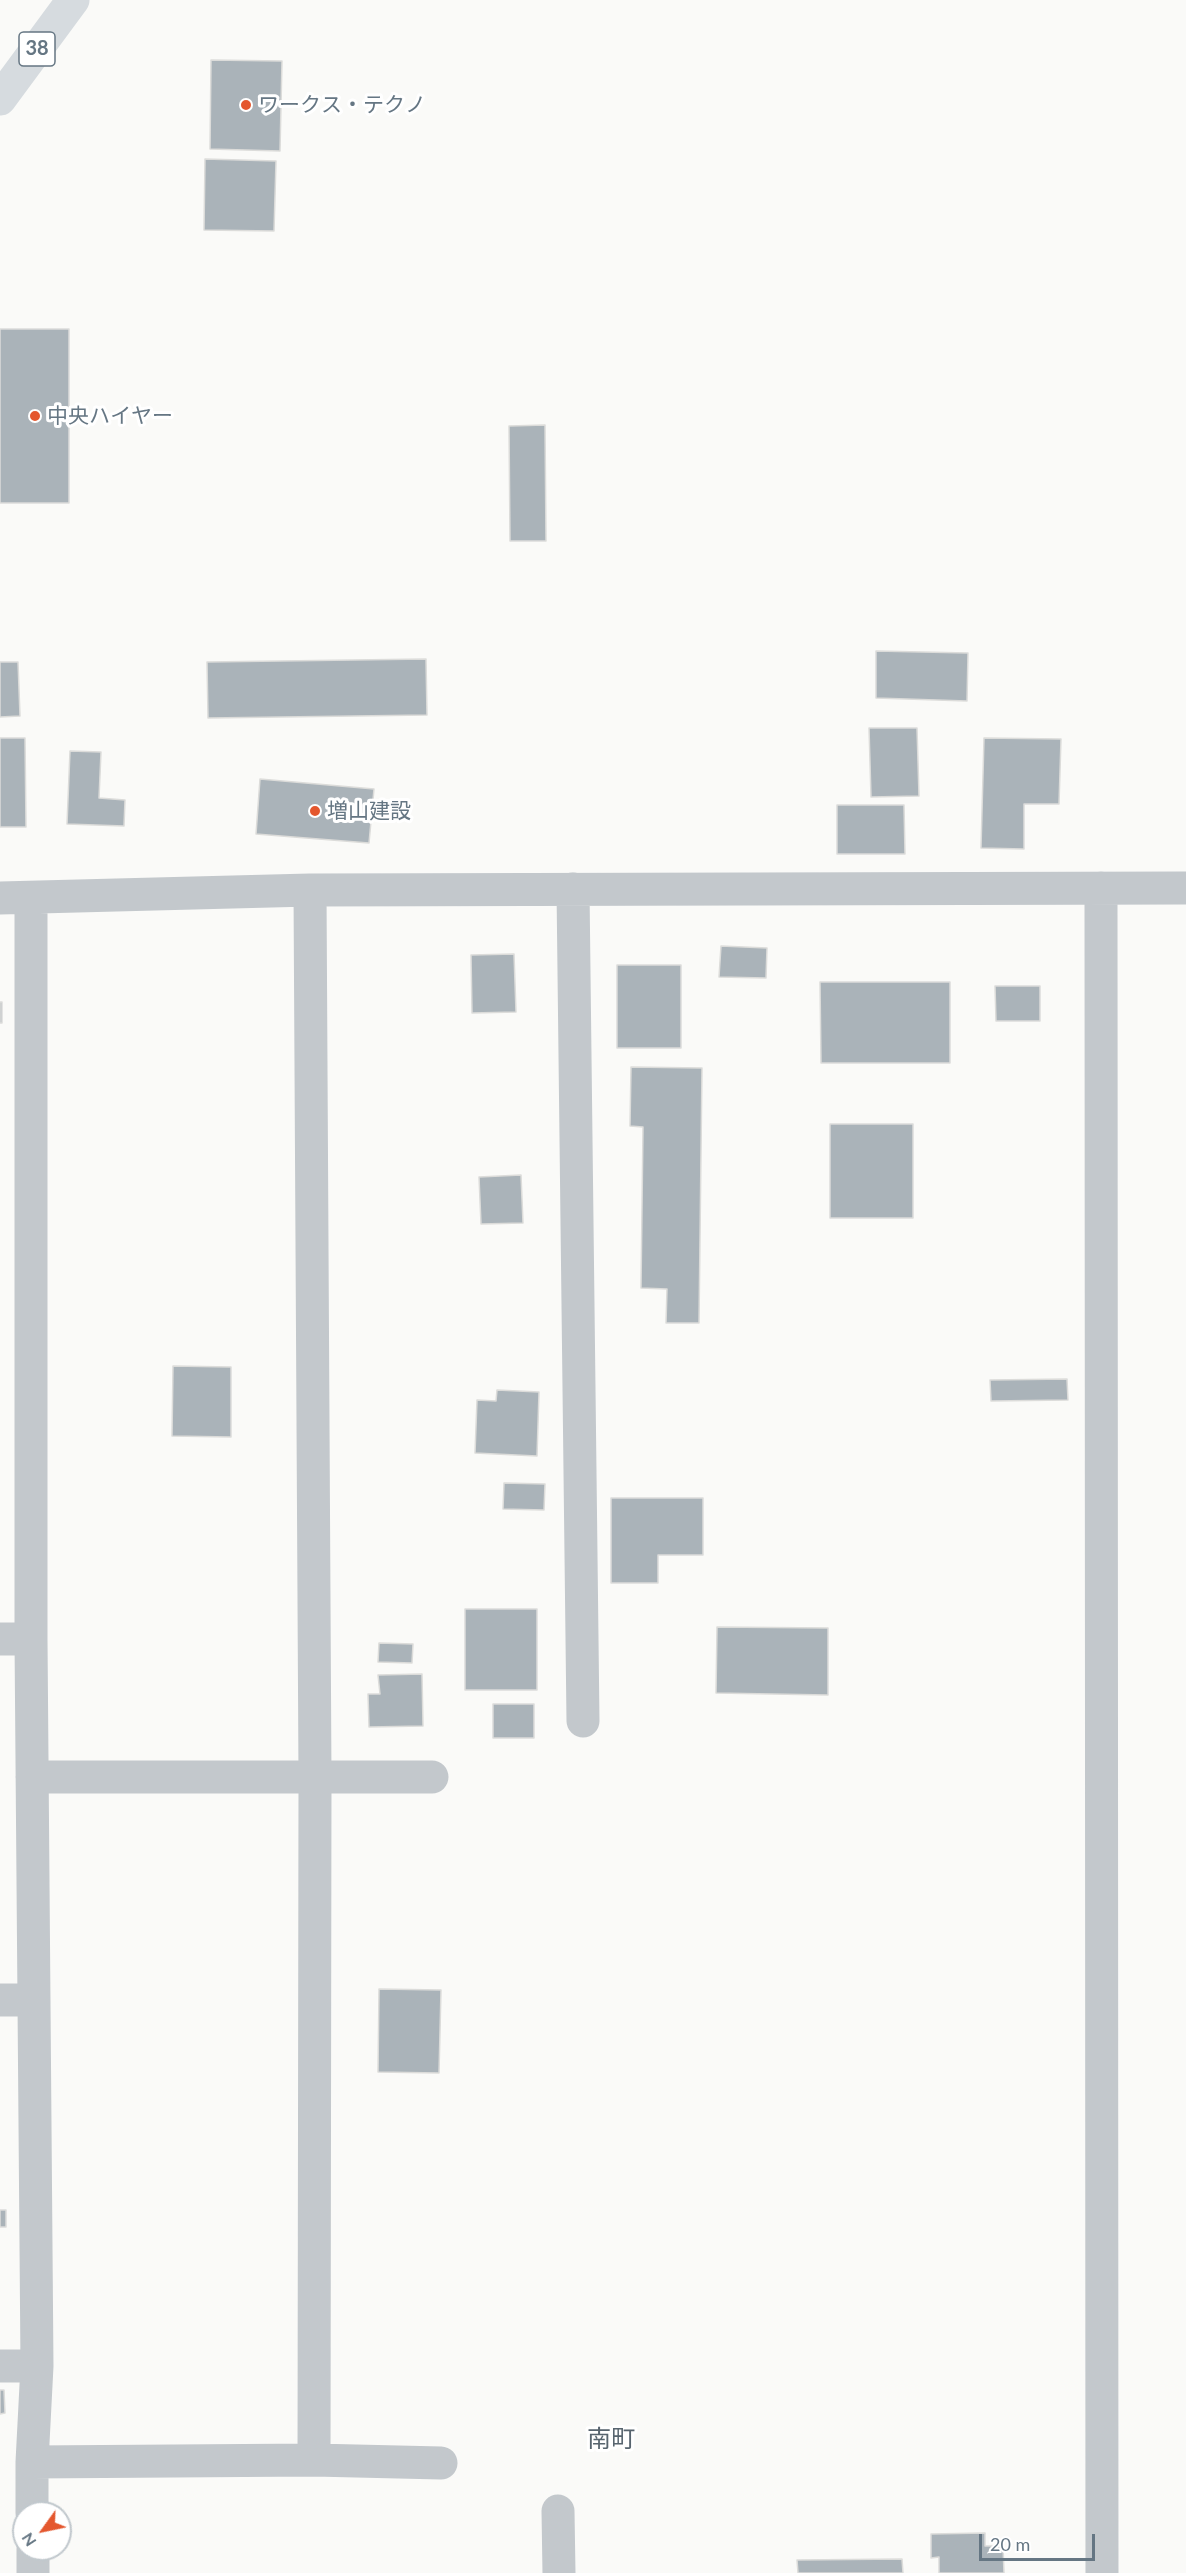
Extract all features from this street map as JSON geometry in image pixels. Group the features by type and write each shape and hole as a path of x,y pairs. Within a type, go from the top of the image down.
{"highway":[{"name":"38","path":"0,99 73,0"}],"street":[{"path":"1101,888 1102,2573"},
{"path":"32,2501 37,2366 32,1777 16,1639 15,898 310,890 1186,888"},
{"path":"573,889 583,1721"},
{"path":"310,890 315,1776 314,2460"},
{"path":"32,1777 432,1777"},
{"path":"0,2000 33,2000"},
{"path":"0,2366 37,2366"},
{"path":"32,2462 314,2460 441,2463"},
{"path":"558,2511 559,2573"}],"building":[{"name":"ワークス・テクノ","path":"211,60 282,61 280,151 210,149"},
{"path":"205,159 276,161 274,231 204,230"},
{"name":"中央ハイヤー","path":"0,329 69,329 69,503 0,503"},
{"path":"545,425 546,541 510,541 509,426"},
{"path":"876,651 968,653 967,701 876,698"},
{"path":"426,659 427,715 208,718 207,662"},
{"path":"0,662 18,662 20,716 0,717"},
{"path":"869,728 917,728 919,796 871,797"},
{"path":"0,738 25,738 26,827 0,827"},
{"path":"984,738 1061,739 1059,804 1024,804 1024,849 981,848"},
{"path":"70,751 101,752 99,798 125,800 124,826 67,824"},
{"name":"増山建設","path":"260,779 374,789 369,843 256,834"},
{"path":"837,805 904,805 905,854 837,854"},
{"path":"721,946 767,948 766,978 719,977"},
{"path":"514,954 516,1012 472,1013 471,955"},
{"path":"617,965 681,965 681,1048 617,1048"},
{"path":"820,982 950,982 950,1063 821,1063"},
{"path":"995,986 1040,986 1040,1021 996,1021"},
{"path":"0,1002 2,1002 2,1023 0,1023"},
{"path":"631,1067 702,1068 699,1323 666,1323 667,1289 641,1288 643,1127 630,1126"},
{"path":"830,1124 913,1124 913,1218 830,1218"},
{"path":"521,1175 523,1223 481,1224 479,1177"},
{"path":"173,1366 231,1367 231,1437 172,1436"},
{"path":"1067,1379 1068,1400 991,1401 990,1380"},
{"path":"497,1390 539,1392 537,1456 475,1453 477,1400 496,1401"},
{"path":"504,1483 545,1484 544,1510 503,1509"},
{"path":"611,1498 703,1498 703,1555 658,1555 658,1583 611,1583"},
{"path":"465,1609 537,1609 537,1690 465,1690"},
{"path":"717,1627 828,1628 828,1695 716,1693"},
{"path":"379,1643 413,1644 412,1663 378,1662"},
{"path":"422,1674 423,1726 369,1727 368,1694 380,1694 378,1675"},
{"path":"493,1704 534,1704 534,1738 493,1738"},
{"path":"379,1989 441,1990 439,2073 378,2072"},
{"path":"0,2210 6,2210 6,2227 0,2227"},
{"path":"0,2390 4,2390 5,2413 0,2414"},
{"path":"985,2533 985,2546 1003,2546 1004,2573 939,2573 939,2557 931,2558 931,2534"},
{"path":"902,2559 903,2573 798,2573 797,2560"}],"place":[{"name":"ワークス・テクノ","path":"246,105"},
{"name":"中央ハイヤー","path":"35,416"},
{"name":"増山建設","path":"315,811"}],"district":[{"name":"南町","path":"611,2439"}]}
